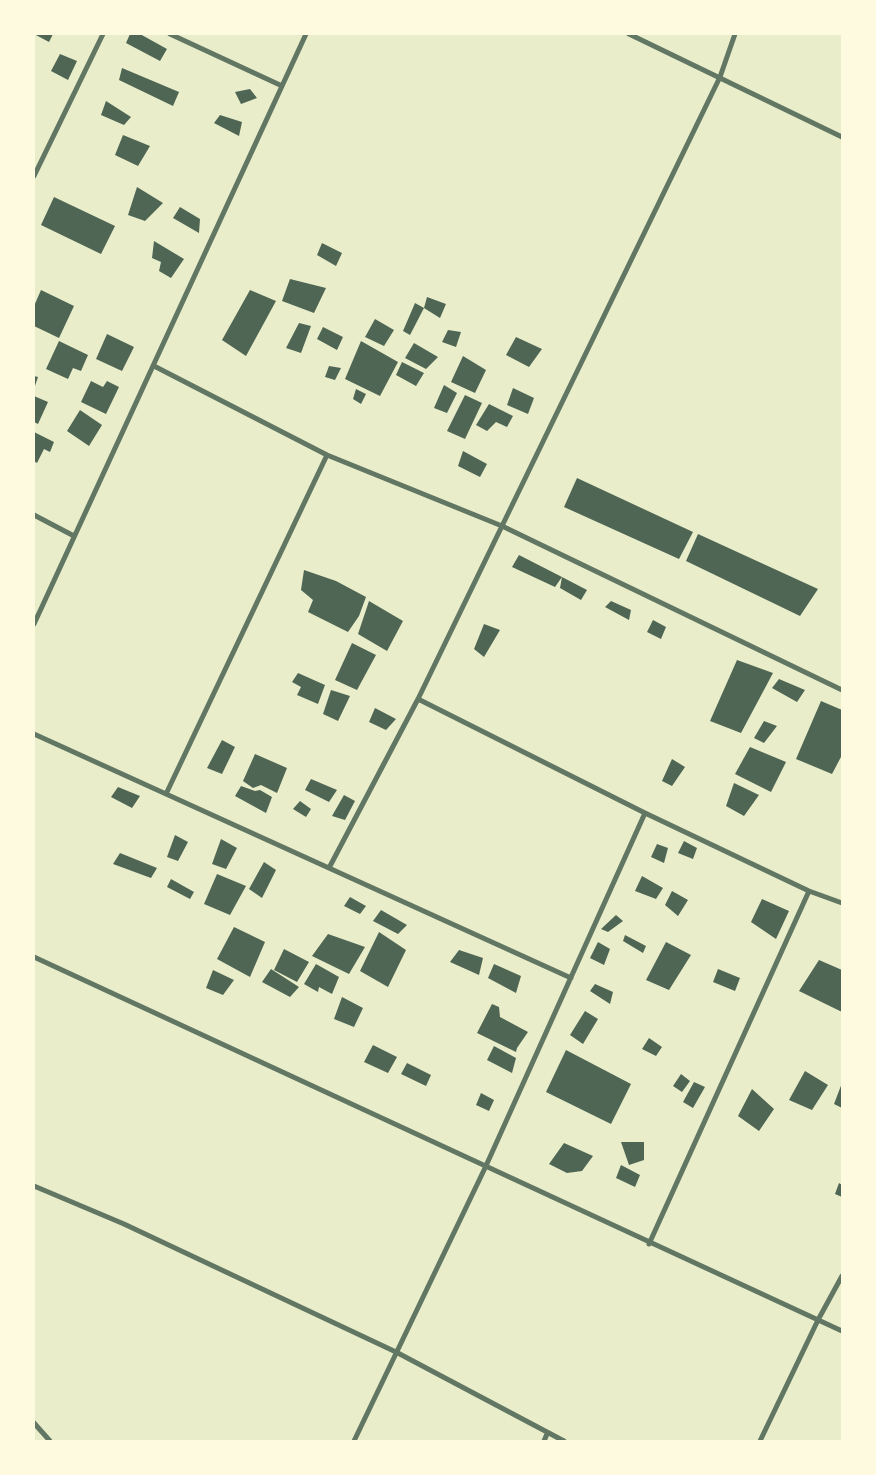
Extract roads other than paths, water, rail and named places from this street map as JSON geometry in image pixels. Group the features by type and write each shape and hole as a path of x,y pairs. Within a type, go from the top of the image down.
{"street":[{"path":"34,176 103,34"},
{"path":"170,34 280,86"},
{"path":"34,624 154,366 280,86 306,34"},
{"path":"629,34 842,137"},
{"path":"329,868 418,699 720,77 735,34"},
{"path":"154,366 327,455 502,526 842,690"},
{"path":"166,794 327,455"},
{"path":"34,515 74,536"},
{"path":"418,699 645,813 809,891 842,903"},
{"path":"34,734 570,978"},
{"path":"354,1441 485,1168 645,813"},
{"path":"649,1244 809,891"},
{"path":"34,957 649,1244 842,1331"},
{"path":"34,1186 124,1224 396,1352 547,1434 564,1441"},
{"path":"760,1441 818,1320 842,1276"},
{"path":"34,1423 50,1441"},
{"path":"544,1441 547,1434"}]}
